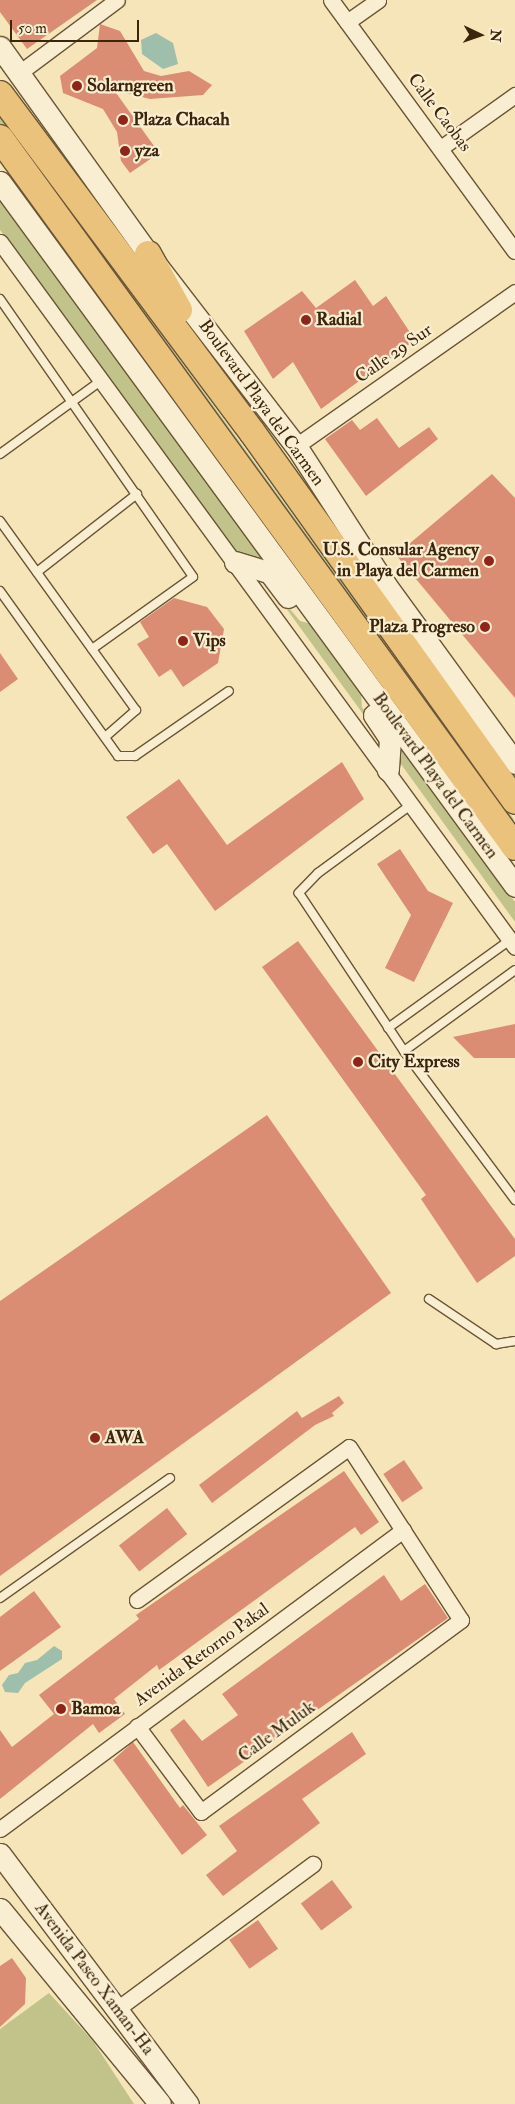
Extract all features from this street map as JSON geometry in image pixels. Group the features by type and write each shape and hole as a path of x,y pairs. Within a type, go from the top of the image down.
{"highway":[{"path":"0,94 252,432 515,801"},
{"path":"0,138 515,847"},
{"path":"148,254 161,284 240,398 252,432"}],"main road":[{"name":"Boulevard Playa del Carmen","path":"0,47 148,254 296,446 385,584 515,763"},
{"name":"Boulevard Playa del Carmen","path":"0,182 326,624 515,886"},
{"path":"234,562 270,573 302,615 326,624"},
{"path":"369,686 371,710 390,739 388,770"},
{"name":"Avenida Paseo Xaman-Ha","path":"0,1854 188,2104"},
{"name":"Avenida Paseo Xaman-Ha","path":"0,1909 160,2104"}],"street":[{"path":"19,73 117,0"},
{"name":"Calle Caobas","path":"331,0 442,147 515,251"},
{"path":"346,22 378,0"},
{"path":"442,147 515,95"},
{"path":"0,242 388,770 512,944"},
{"name":"Calle 29 Sur","path":"296,446 515,292"},
{"path":"137,1600 349,1447 403,1530"},
{"name":"Calle Muluk","path":"137,1726 201,1812 461,1620 403,1530"},
{"name":"Avenida Retorno Pakal","path":"0,1829 403,1530"},
{"path":"117,2009 313,1864"}],"lane":[{"path":"0,300 71,405 137,494 193,577 92,649"},
{"path":"0,454 71,405 102,380"},
{"path":"36,572 137,494"},
{"path":"0,521 136,710 105,737"},
{"path":"0,591 118,756 135,756 230,691"},
{"path":"412,804 318,872 299,894 404,1051 515,1200"},
{"path":"388,1028 512,944"},
{"path":"404,1051 515,970"},
{"path":"429,1299 496,1344 515,1341"},
{"path":"0,1598 170,1478"}],"green space":[{"path":"0,112 514,820 507,825 0,127"},
{"path":"0,196 267,564 251,576 0,230"},
{"path":"264,578 300,621 312,624 361,693 362,707 382,740"},
{"path":"398,742 515,902 515,922 398,760"},
{"path":"49,1993 93,2041 134,2104 0,2104 0,2029"}],"shaded area":[{"path":"156,33 173,43 178,64 163,69 142,54 141,40"},
{"path":"54,1646 62,1651 62,1659 25,1683 18,1693 5,1692 2,1685 9,1675 18,1673 25,1663 37,1660"}],"building":[{"path":"0,0 97,0 27,49 0,12"},
{"path":"100,24 120,31 144,71 161,76 189,71 212,85 203,95 150,99 114,90 159,153 130,173 121,161 117,132 103,109 63,93 60,76 97,48"},
{"path":"355,280 373,306 386,296 415,340 321,409 293,362 273,379 244,331 302,291 316,308"},
{"path":"377,418 399,448 429,427 438,439 366,496 325,439 352,420 360,430"},
{"name":"Plaza Progreso","path":"492,474 515,498 515,698 396,555"},
{"name":"Vips","path":"174,598 207,607 224,629 218,663 183,687 171,669 159,677 137,644 149,637 140,622"},
{"path":"0,653 18,679 0,692"},
{"path":"342,762 364,799 215,911 167,844 153,854 126,817 179,779 227,845"},
{"path":"400,849 428,891 453,903 414,982 385,968 411,915 377,864"},
{"name":"City Express","path":"298,941 515,1239 515,1256 477,1283 421,1199 426,1195 262,967"},
{"path":"515,1024 515,1058 474,1058 453,1037"},
{"name":"AWA","path":"267,1115 391,1293 0,1576 0,1301"},
{"path":"339,1396 344,1403 332,1413 334,1416 315,1425 212,1503 199,1485 297,1411 302,1418"},
{"path":"404,1460 423,1488 402,1502 383,1474"},
{"path":"344,1471 379,1522 361,1535 355,1527 159,1670 157,1665 114,1699 125,1714 99,1733 93,1724 0,1799 0,1730 12,1747 54,1714 39,1695 139,1619 136,1615"},
{"path":"167,1508 187,1534 139,1572 119,1546"},
{"path":"384,1575 401,1601 425,1584 448,1618 208,1787 170,1730 184,1719 202,1741 238,1715 222,1694"},
{"path":"34,1591 61,1627 0,1671 0,1617"},
{"path":"352,1732 366,1754 302,1799 320,1823 223,1896 206,1875 237,1851 219,1826"},
{"path":"133,1742 180,1808 183,1805 207,1835 182,1855 113,1760"},
{"path":"332,1880 352,1907 321,1931 301,1903"},
{"path":"258,1920 278,1949 249,1969 229,1940"},
{"path":"12,1958 26,1978 25,2004 0,2027 0,1966"}],"place":[{"name":"Solarngreen","path":"77,86"},
{"name":"Plaza Chacah","path":"123,120"},
{"name":"yza","path":"125,151"},
{"name":"Radial","path":"306,320"},
{"name":"U.S. Consular Agency in Playa del Carmen","path":"489,561"},
{"name":"Plaza Progreso","path":"485,627"},
{"name":"Vips","path":"183,641"},
{"name":"City Express","path":"358,1062"},
{"name":"AWA","path":"95,1438"},
{"name":"Bamoa","path":"61,1709"}]}
